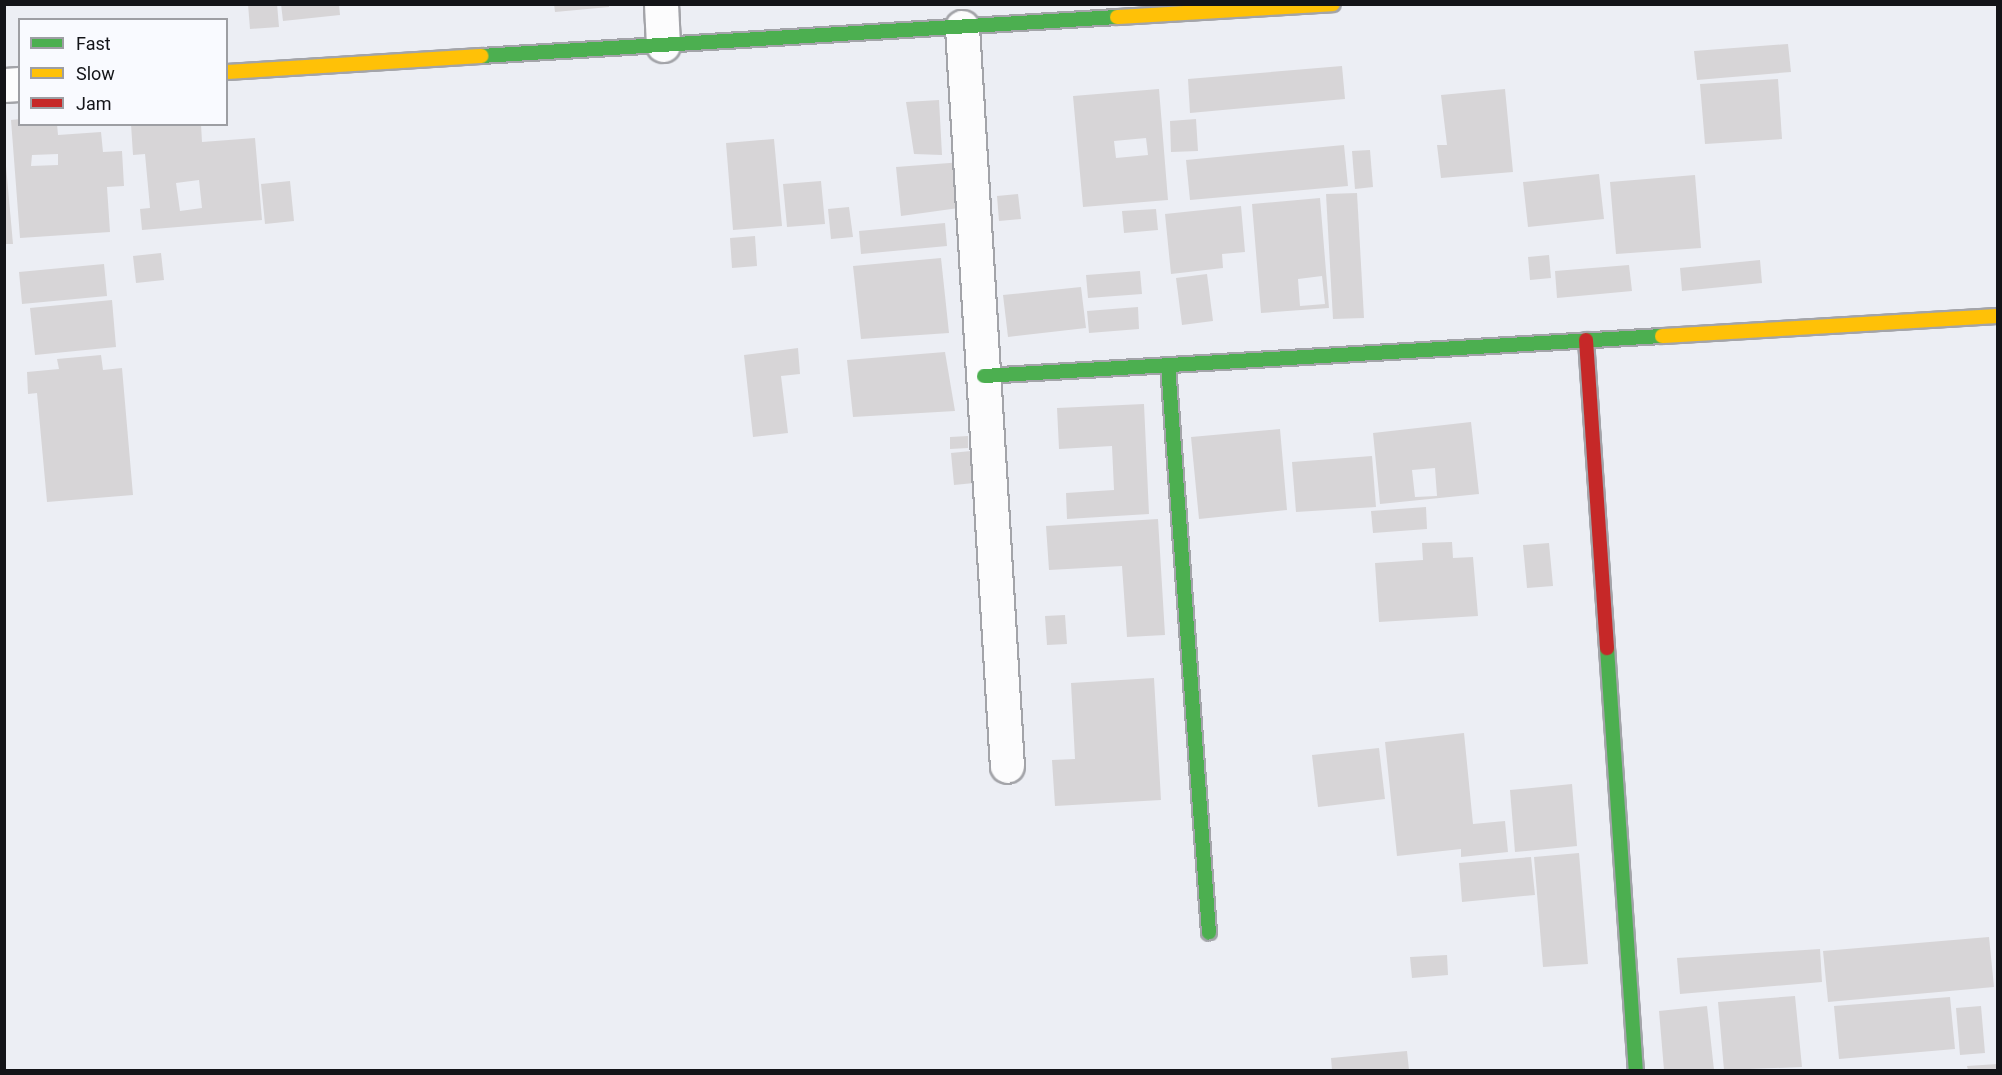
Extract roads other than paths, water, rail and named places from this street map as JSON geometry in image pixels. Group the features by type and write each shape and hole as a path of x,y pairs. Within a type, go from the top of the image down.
{"street":[{"path":"661,4 663,45"},
{"path":"228,72 962,27 1133,10 1333,4"},
{"path":"962,27 1007,766"},
{"path":"984,376 1998,316"},
{"path":"1586,340 1636,1071"},
{"path":"1168,365 1209,933"}]}
